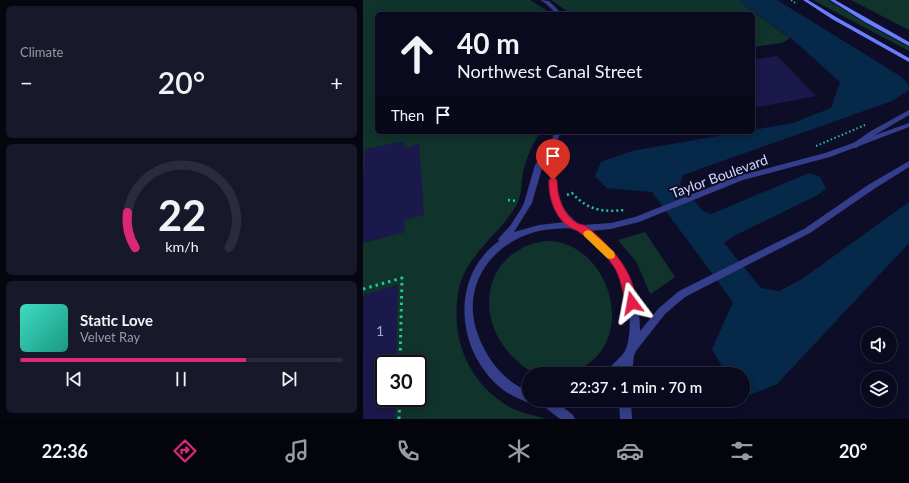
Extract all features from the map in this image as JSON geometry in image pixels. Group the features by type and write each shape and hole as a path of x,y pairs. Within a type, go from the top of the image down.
{"main road":[{"path":"805,0 909,60"},
{"path":"832,0 867,22 909,44"}],"street":[{"path":"542,0 557,12"},
{"path":"854,146 909,112"},
{"name":"Taylor Boulevard","path":"493,248 518,233 531,229 556,226 611,226 636,220 741,178 827,156 909,125"},
{"path":"522,395 504,384 482,357 471,330 468,307 471,284 479,266 520,218 528,203 539,164 551,148 557,134"},
{"path":"551,148 553,190 555,200 563,215 609,253 623,272 631,294 634,327 628,367"},
{"path":"617,367 662,311 682,294 807,231 871,187 909,164"},
{"path":"556,407 569,419"},
{"path":"625,407 626,419"}],"path":[{"path":"509,200 519,201"},
{"path":"363,289 402,278 400,355"},
{"path":"399,407 399,419"}],"green space":[{"path":"363,0 530,0 549,12 375,12 375,134 540,134 532,146 526,162 518,202 503,224 468,266 461,282 457,303 458,333 467,362 475,375 495,397 512,408 545,419 363,419"},
{"path":"551,0 740,0 753,12 568,12"},
{"path":"813,0 828,0 909,47 909,51"},
{"path":"851,0 909,0 909,30"},
{"path":"755,14 790,38 782,43 755,47"},
{"path":"645,232 675,277 651,294 637,263 618,240"},
{"path":"546,241 567,245 584,255 598,270 607,289 612,309 610,330 603,349 588,364 582,367 526,367 513,357 500,341 492,323 489,305 491,287 498,271 509,257 525,247"}],"water":[{"path":"740,0 777,0 897,74 907,82 909,90 892,101 683,175 680,184 703,211 711,214 809,173 820,177 826,188 818,195 732,237 724,243 761,288 779,291 802,279 909,202 909,243 777,384 750,395 750,367 722,367 712,349 733,302 652,192 607,188 595,176 601,162 632,151 729,134 755,134 755,130 793,123 831,108 840,82 792,39 755,14 755,12 753,12"}],"building":[{"path":"777,56 816,96 755,108 755,60"},
{"path":"404,141 404,148 419,144 424,215 404,220 405,232 363,243 363,179 365,149"},
{"path":"398,285 396,355 375,355 375,407 396,407 395,419 363,419 363,295"}],"slow traffic":[{"path":"588,234 610,255"}],"route":[{"path":"553,180 553,190 556,204 563,215 574,226 581,228 590,235 615,260 623,272 627,282 632,303"}]}
